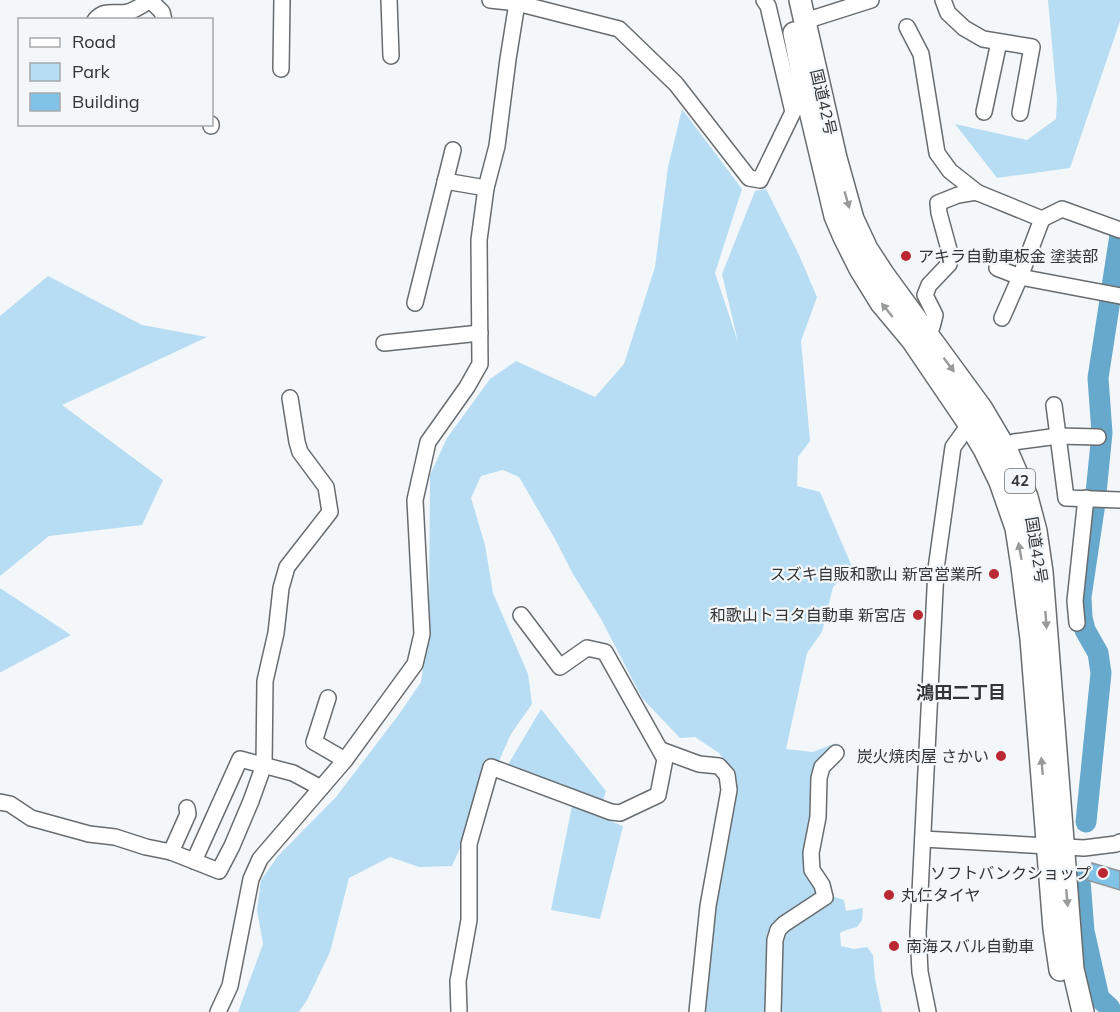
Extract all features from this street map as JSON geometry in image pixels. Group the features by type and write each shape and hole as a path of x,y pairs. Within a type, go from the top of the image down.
{"highway":[{"name":"国道42号","path":"785,0 836,216 844,237 881,303 918,336"},
{"name":"国道42号","path":"800,0 836,158 853,219 867,249 918,336 976,417 1008,453 1027,497 1036,531 1046,611 1056,845 1054,929 1068,1012"},
{"name":"国道42号","path":"1056,845 1073,969 1083,1012"}],"street":[{"path":"96,18 104,13 127,12 150,0 162,12 164,18"},
{"path":"281,69 282,0"},
{"path":"389,0 391,56"},
{"path":"490,0 517,3 619,29 676,84 749,178 760,180 793,112 768,6 764,0"},
{"path":"806,21 871,0"},
{"path":"943,0 948,12 964,28 983,39 1032,47 1020,113"},
{"path":"218,1012 230,986 251,879 260,859 345,760 415,664 422,634 415,500 428,442 467,387 480,364 479,240 486,189 497,146 517,3"},
{"path":"908,27 921,54 937,153 950,171 978,193 1042,219"},
{"path":"984,112 999,42"},
{"path":"415,303 453,150"},
{"path":"445,182 486,189"},
{"path":"918,336 932,327 935,315 925,295 929,285 949,264 951,257 938,203 958,195 978,193"},
{"path":"1002,318 1042,219 1062,209 1120,230"},
{"path":"997,268 1020,277 1114,295"},
{"path":"384,342 480,333"},
{"path":"0,802 10,804 31,818 171,852 219,871 252,801 264,765 265,681 276,633 281,588 287,567 330,512 326,488 300,452 290,398"},
{"path":"1054,405 1066,498 1120,500"},
{"path":"928,1012 920,972 918,933 936,569 953,447 976,417"},
{"path":"1014,442 1058,436 1098,437"},
{"path":"1077,623 1075,601 1086,498"},
{"path":"459,1012 458,981 469,920 470,844 491,767 611,812 620,813 658,795 665,759 604,652 587,648 560,667 520,615"},
{"path":"328,698 314,742 345,760"},
{"path":"661,750 699,764 719,766 727,775 729,790 708,906 697,1012"},
{"path":"773,1012 775,940 778,930 825,897 822,885 812,870 812,853 818,817 819,778 822,767 836,753"},
{"path":"194,861 240,759 292,773 321,788"},
{"path":"171,852 188,814 187,808"},
{"path":"923,839 1084,848 1120,842"}],"green space":[{"path":"1048,0 1120,0 1120,21 1070,168 997,178 955,124 1027,140 1056,119 1057,100"},
{"path":"682,109 742,189 715,273 738,342 722,274 755,191 766,189 817,297 801,341 810,441 798,457 797,486 820,492 853,569 833,587 822,632 807,653 786,749 813,752 836,743 822,757 811,861 829,895 844,900 846,911 863,908 862,920 857,927 840,933 841,946 854,949 867,947 873,955 882,1012 702,1012 707,960 731,818 732,771 719,753 695,737 680,738 642,698 601,619 519,477 503,470 481,476 471,498 485,545 493,593 528,674 532,704 511,734 452,866 419,867 390,857 349,878 330,952 299,1012 238,1012 263,944 257,910 261,880 278,856 336,797 421,682 429,628 430,475 447,438 490,379 516,361 595,397 624,364 655,267 668,167"},
{"path":"48,276 142,325 207,337 62,405 163,480 142,525 49,536 0,576 0,316"},
{"path":"0,588 71,635 0,672"},
{"path":"541,709 606,791 602,804 506,768"},
{"path":"572,806 623,826 600,919 551,910"}],"building":[{"path":"1092,863 1120,871 1120,890 1087,880"}],"waterway":[{"path":"1086,822 1101,673 1098,653 1085,630 1081,597 1095,503 1102,433 1098,378 1120,235"},
{"path":"1080,880 1084,931 1099,998 1112,1012"}],"place":[{"name":"アキラ自動車板金 塗装部","path":"906,256"},
{"name":"スズキ自販和歌山 新宮営業所","path":"994,574"},
{"name":"和歌山トヨタ自動車 新宮店","path":"918,615"},
{"name":"炭火焼肉屋 さかい","path":"1001,756"},
{"name":"ソフトバンクショップ","path":"1103,873"},
{"name":"丸仁タイヤ","path":"889,895"},
{"name":"南海スバル自動車","path":"894,946"}],"district":[{"name":"鴻田二丁目","path":"961,693"}]}
